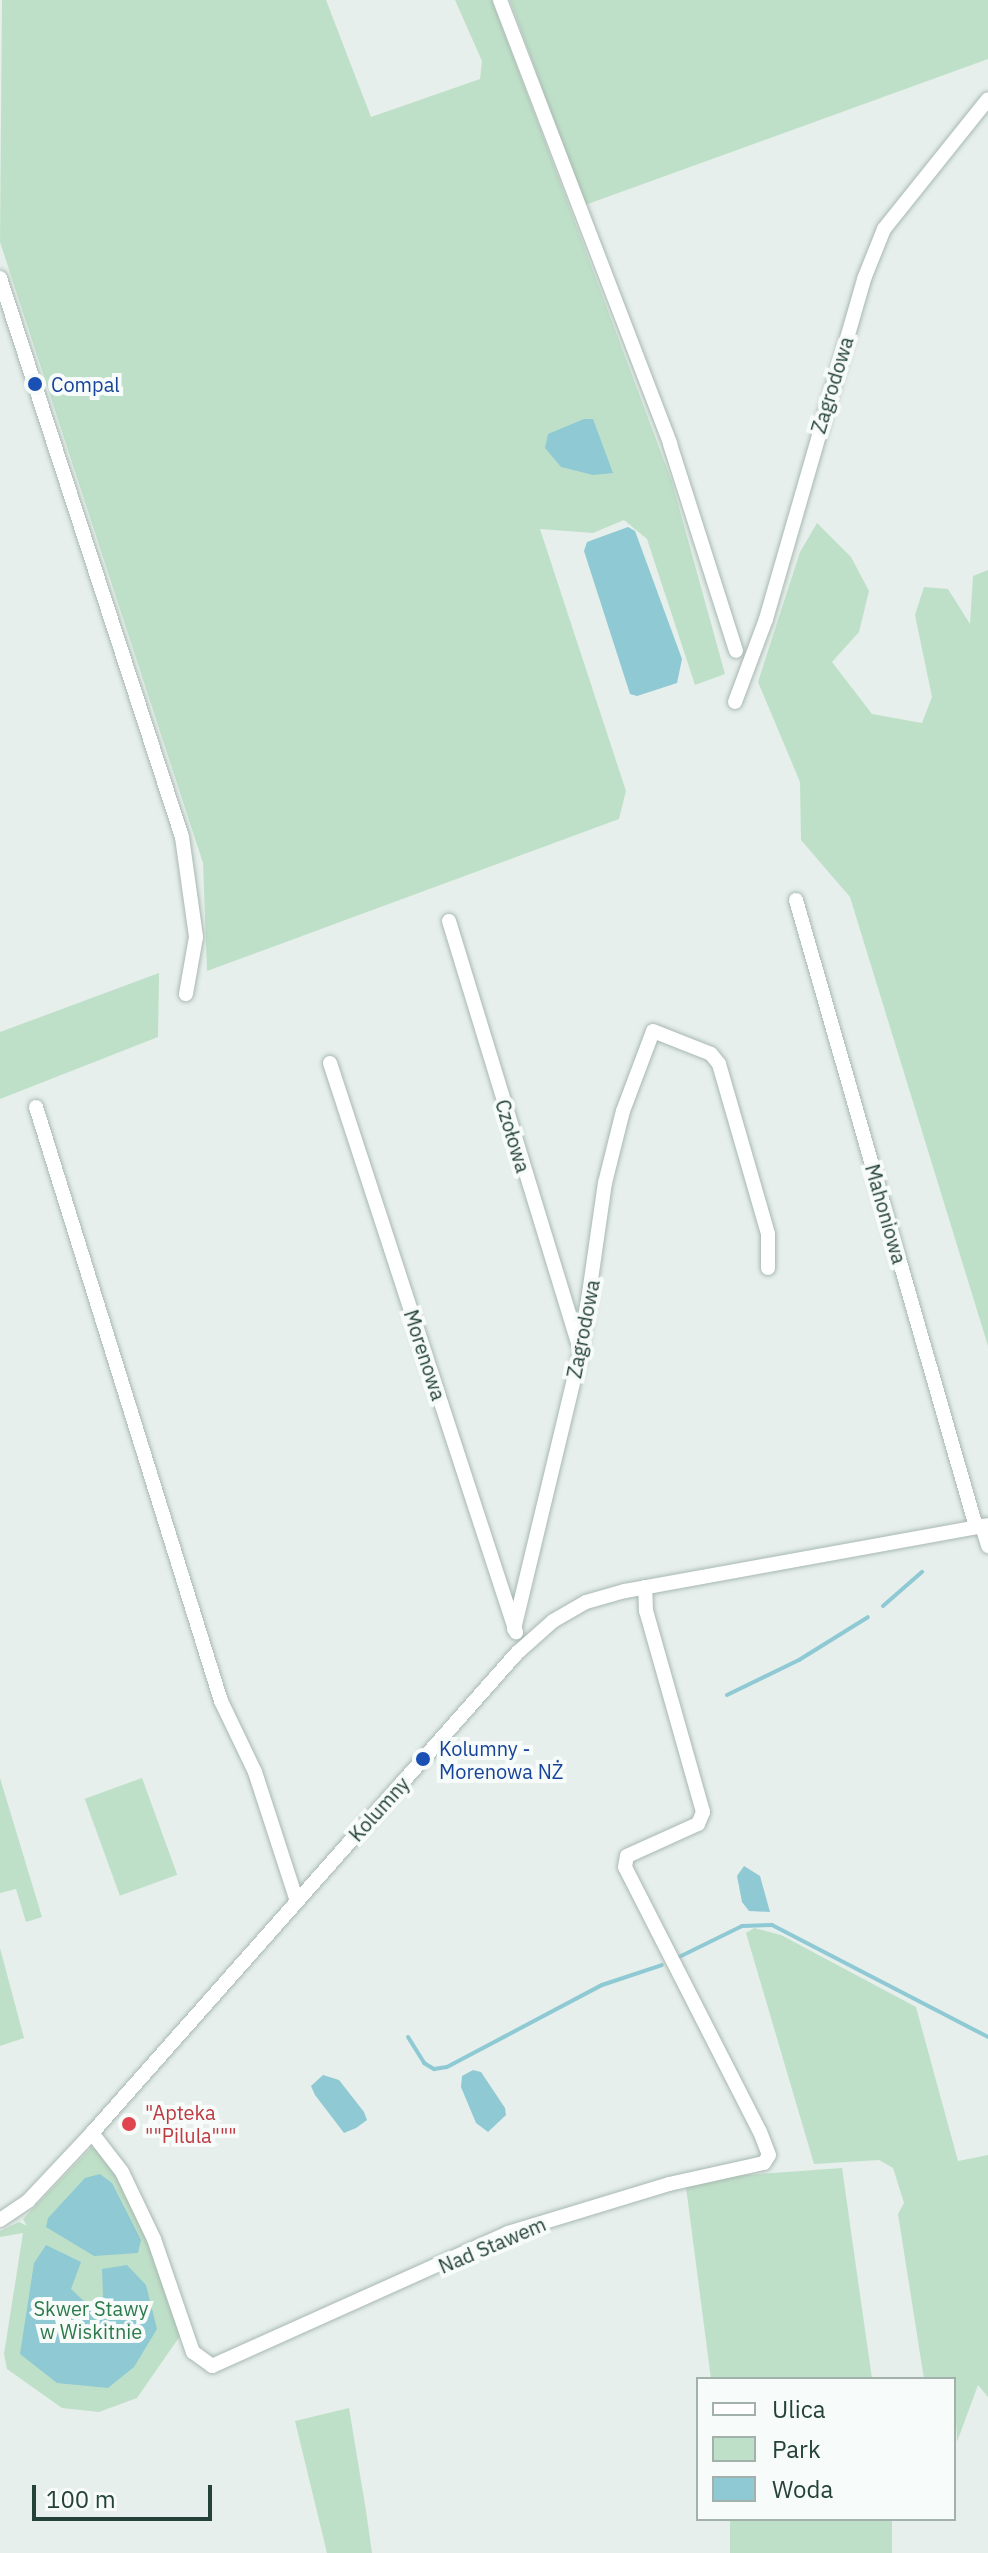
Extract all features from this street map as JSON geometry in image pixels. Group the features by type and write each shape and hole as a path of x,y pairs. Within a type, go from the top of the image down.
{"street":[{"path":"500,0 670,444 736,651"},
{"name":"Zagrodowa","path":"735,702 766,619 860,294 884,229 988,99"},
{"path":"0,278 182,837 196,937 186,994"},
{"name":"Mahoniowa","path":"796,900 988,1546"},
{"name":"Czołowa","path":"449,921 581,1349"},
{"name":"Zagrodowa","path":"514,1629 581,1349 605,1183 623,1111 653,1031 711,1054 719,1064 768,1234 768,1268"},
{"name":"Morenowa","path":"330,1063 514,1629 525,1645"},
{"path":"36,1107 221,1701 255,1772 297,1901"},
{"name":"Kolumny","path":"0,2220 28,2201 92,2133 525,1645 586,1602 645,1587 982,1526"},
{"name":"Nad Stawem","path":"92,2133 122,2172 154,2239 193,2352 212,2366 508,2233 679,2181 764,2163 769,2155 764,2141 624,1862 640,1848 698,1824 703,1812 646,1611 645,1587"}],"green space":[{"path":"2,0 326,0 371,117 480,79 482,61 455,0 492,0 672,482 725,674 695,685 647,539 624,520 593,533 540,529 626,791 619,819 207,971 203,863 0,242"},
{"path":"510,0 988,0 988,59 585,205"},
{"path":"817,523 851,557 869,591 859,632 832,662 872,714 922,723 932,697 915,615 924,587 948,589 970,624 973,576 988,570 988,1346 850,897 801,840 800,782 758,682 800,552"},
{"path":"159,973 158,1037 0,1099 0,1032"},
{"path":"0,1778 42,1917 26,1922 16,1889 0,1893"},
{"path":"142,1778 177,1875 120,1896 85,1799"},
{"path":"754,1928 781,1935 916,2007 958,2161 988,2155 988,2397 978,2385 957,2442 956,2377 924,2377 898,2214 904,2203 893,2168 879,2160 814,2164 746,1933"},
{"path":"0,1948 24,2038 0,2046"},
{"name":"Skwer Stawy w Wiskitnie","path":"91,2148 104,2150 149,2234 180,2336 137,2398 99,2412 62,2408 7,2369 4,2354 23,2233 0,2237 0,2231 19,2222 27,2226 23,2219"},
{"path":"842,2168 872,2377 711,2377 686,2187 719,2177"},
{"path":"349,2408 372,2553 327,2553 295,2421"},
{"path":"730,2521 892,2521 892,2553 730,2553"}],"water":[{"path":"584,419 593,419 613,473 593,475 561,467 545,448 548,434"},
{"path":"628,527 635,531 682,659 677,683 637,696 630,694 584,551 587,542"},
{"path":"744,1866 760,1876 770,1912 749,1911 742,1902 737,1876"},
{"path":"473,2070 481,2072 505,2108 506,2115 488,2132 476,2123 461,2087 462,2076"},
{"path":"323,2075 339,2080 367,2120 344,2133 311,2086"},
{"path":"100,2174 112,2183 141,2240 138,2253 94,2256 46,2227 48,2218 85,2178"},
{"path":"46,2245 81,2262 71,2289 86,2303 98,2302 103,2296 102,2269 127,2265 146,2285 157,2329 134,2367 108,2388 57,2383 20,2354 34,2263"}],"waterway":[{"path":"883,1606 922,1572"},
{"path":"727,1695 799,1660 868,1617"},
{"path":"677,1958 742,1926 772,1925 988,2037"},
{"path":"408,2037 424,2063 434,2069 447,2067 602,1985 662,1965"}],"place":[{"name":"Compal","path":"35,384"},
{"name":"Kolumny - Morenowa NŻ","path":"423,1759"},
{"name":"\"Apteka \"\"Pilula\"\"\"","path":"129,2124"}]}
